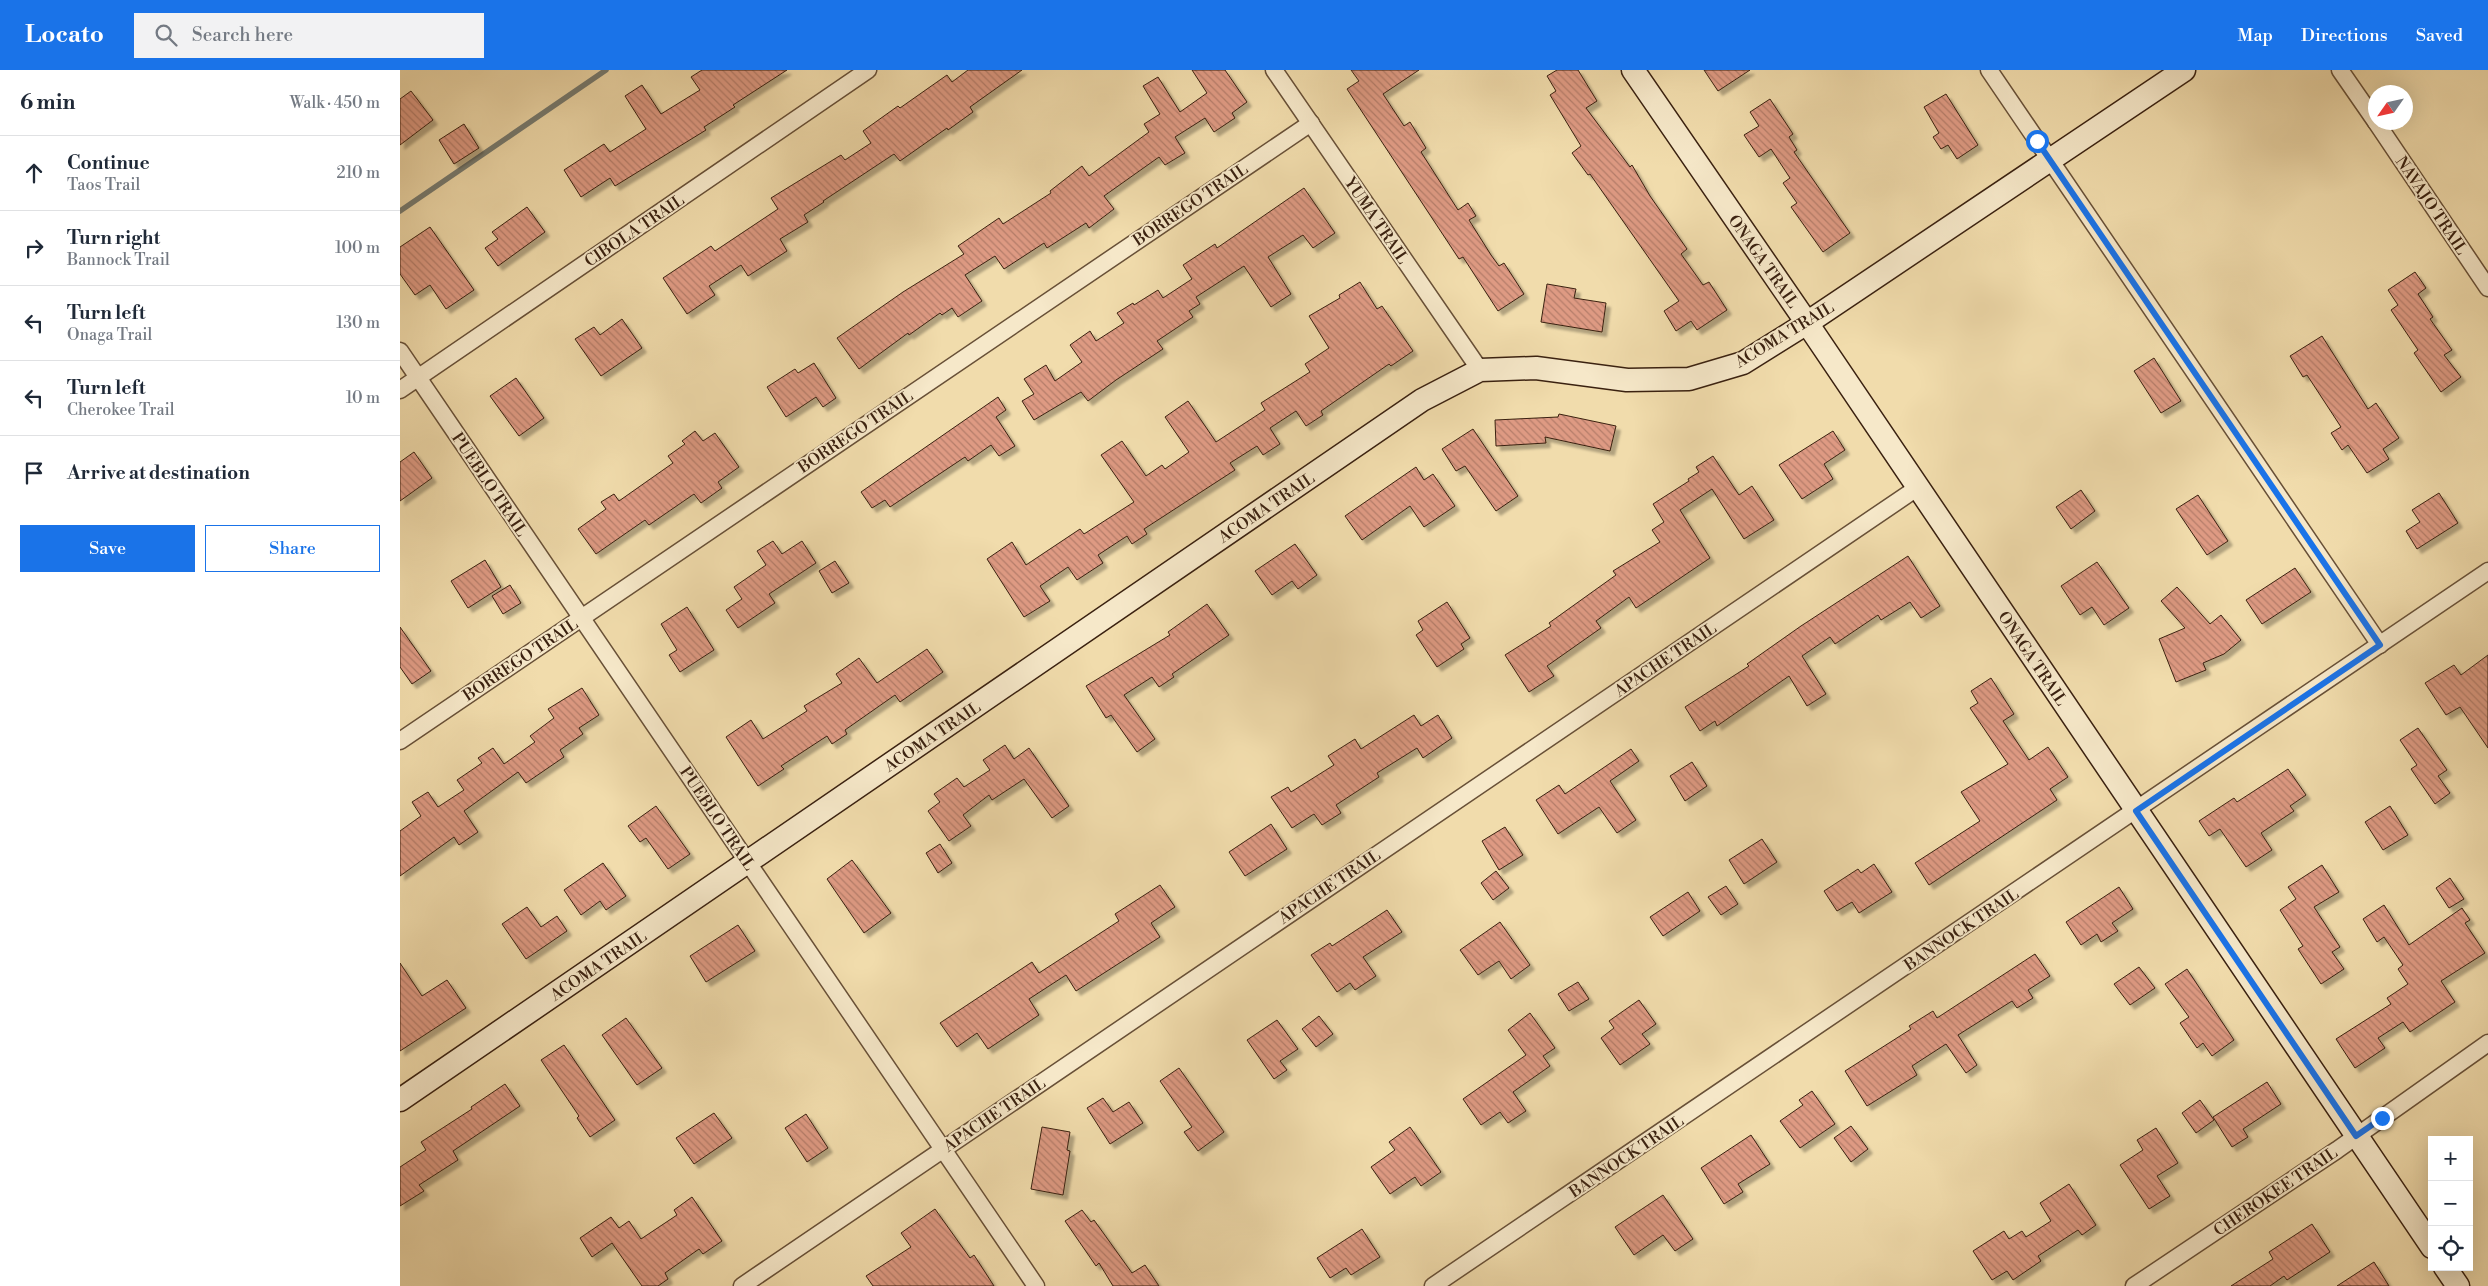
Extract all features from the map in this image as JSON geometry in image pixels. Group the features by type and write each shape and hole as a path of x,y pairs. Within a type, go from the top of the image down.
{"street":[{"name":"CIBOLA TRAIL","path":"400,390 868,70"},
{"name":"YUMA TRAIL","path":"1274,70 1480,370"},
{"name":"ONAGA TRAIL","path":"1633,70 1807,323 2428,1241"},
{"path":"1989,70 2380,645"},
{"name":"ACOMA TRAIL","path":"400,1100 1422,400 1480,370 1536,368 1627,380 1689,379 1742,363 1807,323 2184,70"},
{"name":"NAVAJO TRAIL","path":"2340,70 2368,110"},
{"name":"BORREGO TRAIL","path":"400,741 581,616 1310,123"},
{"name":"NAVAJO TRAIL","path":"2381,130 2488,288"},
{"name":"PUEBLO TRAIL","path":"400,351 1036,1286"},
{"name":"APACHE TRAIL","path":"742,1286 1917,488"},
{"name":"BANNOCK TRAIL","path":"1433,1286 2488,571"},
{"name":"CHEROKEE TRAIL","path":"2134,1286 2356,1136 2488,1043"},
{"path":"2448,1271 2458,1286"}],"building":[{"path":"702,70 787,70 733,105 735,107 704,127 706,130 615,186 610,178 581,197 564,170 604,144 610,152 646,129 625,96 642,85 661,114 700,90 691,77"},
{"path":"968,70 1022,70 970,107 973,112 948,130 947,128 900,161 894,154 823,201 804,215 808,222 780,239 787,251 748,276 741,265 709,286 715,295 687,314 663,278 711,246 715,251 778,209 771,198 841,155 845,160 871,143 863,131 898,106 900,108 947,75 952,82"},
{"path":"1192,70 1225,70 1247,102 1232,113 1235,118 1214,132 1205,118 1175,137 1185,153 1165,165 1159,157 1104,196 1114,209 1089,228 1086,223 1047,248 1044,243 1004,269 995,256 965,275 982,301 958,317 952,308 942,315 940,313 909,335 908,333 859,369 837,338 903,292 964,254 958,246 999,218 1003,224 1051,193 1050,191 1082,166 1089,176 1149,132 1144,124 1160,114 1143,86 1158,77 1180,112 1207,93"},
{"path":"1351,70 1419,70 1383,94 1404,126 1410,122 1426,148 1421,152 1458,210 1468,203 1476,216 1469,220 1499,266 1504,263 1524,294 1498,311 1463,257 1459,259 1347,89 1359,81"},
{"path":"1557,70 1578,70 1597,101 1586,108 1630,167 1632,165 1650,196 1687,249 1681,254 1703,285 1709,282 1727,310 1697,330 1691,321 1676,331 1664,311 1679,301 1590,174 1588,175 1572,153 1581,146 1550,95 1556,91 1547,76"},
{"path":"1704,70 1750,70 1718,91"},
{"path":"411,91 433,120 400,145 400,99"},
{"path":"1946,94 1978,145 1957,159 1948,145 1941,149 1933,137 1939,133 1924,107"},
{"path":"1770,99 1793,134 1789,137 1797,150 1794,152 1850,233 1823,252 1791,207 1797,203 1783,183 1790,178 1771,149 1759,157 1744,135 1759,126 1750,112"},
{"path":"464,124 479,148 454,164 439,140"},
{"path":"1304,188 1335,233 1313,248 1303,235 1268,257 1291,294 1271,307 1244,266 1196,297 1200,304 1189,311 1193,317 1157,341 1163,349 1088,401 1081,392 1034,420 1022,401 1034,394 1024,379 1046,365 1055,381 1082,362 1070,345 1090,331 1096,341 1124,323 1117,313 1158,290 1163,298 1192,279 1183,265 1215,244 1217,248"},
{"path":"527,207 545,232 498,266 485,248 498,239 492,232"},
{"path":"430,227 474,290 446,309 430,285 415,295 400,274 400,247"},
{"path":"2415,272 2426,288 2418,294 2433,317 2430,319 2452,350 2444,355 2461,377 2441,392 2414,353 2418,350 2391,310 2398,305 2388,290"},
{"path":"1360,282 1377,309 1382,306 1413,351 1391,366 1389,364 1321,411 1323,415 1306,426 1296,411 1270,428 1280,444 1263,455 1257,446 1230,463 1235,470 1144,529 1147,534 1132,544 1127,536 1098,555 1103,563 1077,580 1068,567 1040,586 1050,601 1024,617 987,559 1012,542 1026,565 1080,529 1084,534 1134,502 1101,455 1122,441 1146,476 1162,465 1165,469 1189,452 1165,417 1188,401 1216,442 1265,410 1261,403 1310,372 1305,364 1329,348 1309,316 1340,298 1339,295"},
{"path":"1547,284 1576,289 1574,298 1606,303 1602,332 1541,322"},
{"path":"622,319 642,348 601,376 575,339 594,327 600,335"},
{"path":"2322,336 2368,409 2376,403 2399,438 2383,449 2389,459 2367,473 2348,445 2342,450 2331,433 2341,427 2307,375 2303,377 2290,356"},
{"path":"2154,358 2181,401 2161,413 2134,371"},
{"path":"814,363 836,398 823,407 816,397 786,417 767,387 795,369 798,373"},
{"path":"516,378 544,418 519,436 490,396"},
{"path":"998,397 1006,410 996,417 1015,446 999,456 991,445 968,461 965,457 890,507 885,500 872,508 861,492"},
{"path":"1559,414 1616,426 1610,451 1545,437 1546,443 1496,446 1495,420 1558,417"},
{"path":"1473,429 1518,496 1496,511 1465,466 1456,471 1442,449"},
{"path":"695,431 703,441 715,433 739,467 718,482 722,488 701,503 694,494 649,525 645,520 596,554 578,529 606,509 601,502 614,494 619,501 673,463 668,456 685,444 682,441"},
{"path":"1833,431 1845,450 1824,464 1833,479 1802,499 1779,465"},
{"path":"414,452 432,478 400,501 400,462"},
{"path":"1713,456 1739,495 1752,486 1774,520 1744,539 1712,489 1680,510 1710,558 1636,608 1629,597 1596,621 1601,628 1547,666 1554,676 1529,692 1505,655 1551,626 1549,623 1616,575 1613,571 1660,542 1652,530 1664,522 1653,504 1689,481 1688,479 1699,472 1696,467"},
{"path":"1416,467 1424,480 1433,474 1455,506 1424,527 1410,506 1362,540 1345,516"},
{"path":"2081,490 2095,511 2071,529 2056,507"},
{"path":"2439,493 2458,523 2417,549 2406,531 2420,522 2412,510"},
{"path":"2198,495 2228,541 2207,555 2176,509"},
{"path":"773,541 782,554 802,541 816,563 769,594 775,603 738,628 726,610 742,599 734,587 766,565 757,551"},
{"path":"1295,544 1317,575 1298,589 1292,581 1272,595 1255,571"},
{"path":"1908,556 1940,606 1921,618 1910,602 1881,620 1878,615 1835,644 1830,637 1802,656 1826,694 1807,706 1789,676 1717,726 1715,721 1700,731 1685,707 1749,666 1747,664 1801,626"},
{"path":"485,560 501,587 468,608 451,581"},
{"path":"835,561 849,583 832,593 819,571"},
{"path":"2097,562 2129,608 2104,625 2092,607 2080,615 2061,586"},
{"path":"2295,568 2311,592 2262,624 2246,600"},
{"path":"510,585 521,603 503,614 492,596"},
{"path":"2177,587 2210,624 2221,615 2241,640 2224,654 2203,663 2206,670 2176,682 2159,639 2185,628 2161,601"},
{"path":"1447,602 1470,638 1461,644 1464,649 1437,667 1416,635 1423,630 1418,621"},
{"path":"1207,604 1229,635 1172,674 1174,677 1159,687 1152,677 1124,695 1155,739 1137,752 1111,715 1106,718 1086,686 1170,635 1168,632"},
{"path":"687,607 714,650 680,672 669,655 677,650 661,624"},
{"path":"400,627 431,671 412,684 400,667"},
{"path":"927,649 943,672 900,702 895,695 845,730 847,734 832,744 827,736 781,766 784,769 758,786 726,737 751,720 763,739 807,711 804,706 842,683 836,674 859,658 877,683"},
{"path":"2488,655 2488,748 2460,707 2446,715 2425,683 2454,665 2461,675"},
{"path":"1991,678 2014,714 2003,721 2029,760 2048,747 2068,777 2050,789 2057,800 1929,885 1915,863 1980,821 1961,792 2008,764 1970,708 1978,703 1971,691"},
{"path":"582,688 599,715 579,728 583,734 560,750 564,757 526,783 518,772 464,811 478,832 459,845 454,837 400,876 400,831 421,816 412,802 428,792 438,807 464,790 457,780 482,763 478,758 493,748 504,764 535,742 530,736 554,718 548,709"},
{"path":"1414,715 1421,726 1438,715 1452,738 1423,758 1417,748 1377,773 1379,777 1336,805 1341,813 1322,825 1314,814 1292,828 1271,797 1288,787 1291,792 1334,765 1328,756 1355,739 1361,749"},
{"path":"2418,728 2447,770 2438,776 2450,793 2435,804 2411,769 2417,765 2400,740"},
{"path":"1005,745 1014,759 1029,748 1069,806 1052,818 1024,779 992,800 989,795 963,815 971,826 949,841 928,811 940,802 934,794 957,778 964,787 990,770 983,760"},
{"path":"1631,749 1639,761 1610,781 1636,820 1617,833 1599,807 1558,834 1536,800 1559,785 1565,794"},
{"path":"1692,762 1707,786 1685,801 1670,776"},
{"path":"2288,769 2306,795 2290,806 2294,811 2261,833 2272,850 2246,867 2220,829 2209,836 2199,821 2234,798 2237,802"},
{"path":"656,806 690,854 668,869 646,838 640,842 628,826"},
{"path":"2390,806 2408,835 2383,850 2365,822"},
{"path":"1271,824 1287,849 1245,876 1229,852"},
{"path":"1505,827 1523,855 1499,870 1482,841"},
{"path":"1762,839 1777,862 1744,884 1729,860"},
{"path":"940,844 952,863 938,873 926,853"},
{"path":"852,860 891,913 864,933 827,879"},
{"path":"603,863 626,896 606,910 600,901 581,915 564,890"},
{"path":"1874,864 1892,892 1859,913 1852,902 1837,911 1824,891 1858,869 1861,873"},
{"path":"2322,865 2339,892 2314,907 2340,947 2332,952 2344,969 2321,984 2298,949 2303,946 2280,910 2296,899 2288,887"},
{"path":"1496,871 1509,888 1493,900 1481,883"},
{"path":"2450,878 2464,899 2449,908 2436,888"},
{"path":"1160,885 1175,907 1151,923 1160,937 1076,991 1066,975 1029,999 1039,1015 988,1049 977,1033 957,1047 940,1023 1032,962 1039,973 1119,921 1115,914"},
{"path":"1726,886 1738,904 1721,915 1708,897"},
{"path":"2119,887 2133,909 2112,923 2118,931 2101,942 2097,934 2081,945 2066,922"},
{"path":"1688,892 1700,911 1663,936 1650,917"},
{"path":"2384,905 2409,945 2462,908 2470,920 2465,923 2485,953 2441,981 2455,1002 2410,1032 2403,1022 2378,1038 2385,1048 2355,1068 2336,1039 2391,1004 2387,998 2408,984 2398,969 2403,965 2384,937 2377,942 2363,919"},
{"path":"527,907 541,927 557,916 567,931 526,959 502,924"},
{"path":"1387,910 1402,932 1363,957 1376,976 1355,990 1350,983 1337,992 1311,955 1330,943 1332,946"},
{"path":"1500,922 1530,965 1511,979 1499,961 1478,975 1460,950"},
{"path":"738,925 755,951 706,982 690,956"},
{"path":"2035,954 2050,976 2028,990 2033,998 2017,1008 2012,1001 1958,1035 1977,1065 1966,1073 1946,1044 1912,1066 1917,1075 1867,1106 1845,1071 1911,1029 1909,1026 1933,1011 1937,1018"},
{"path":"400,963 422,996 447,980 466,1008 400,1051"},
{"path":"2139,967 2155,988 2130,1005 2114,984"},
{"path":"2187,969 2234,1040 2212,1056 2203,1043 2197,1048 2180,1023 2189,1017 2165,984"},
{"path":"1578,982 1589,999 1569,1011 1558,994"},
{"path":"1639,1000 1656,1024 1642,1034 1650,1044 1620,1065 1601,1038 1614,1028 1609,1021"},
{"path":"1530,1013 1555,1048 1543,1056 1550,1066 1513,1092 1526,1111 1508,1123 1500,1112 1481,1125 1463,1099 1526,1055 1508,1030"},
{"path":"1319,1016 1333,1034 1316,1047 1302,1029"},
{"path":"626,1018 662,1068 637,1085 602,1035"},
{"path":"1277,1020 1298,1049 1280,1061 1287,1070 1274,1079 1247,1040"},
{"path":"564,1045 615,1120 590,1137 577,1118 579,1116 541,1060"},
{"path":"1179,1068 1224,1132 1198,1151 1184,1132 1192,1127 1160,1081"},
{"path":"2267,1082 2281,1104 2243,1129 2248,1137 2232,1147 2213,1117"},
{"path":"505,1084 520,1106 453,1151 458,1160 419,1185 424,1191 400,1206 400,1167 426,1150 421,1142 472,1109 471,1107"},
{"path":"1812,1091 1835,1124 1800,1148 1780,1121 1803,1105 1799,1100"},
{"path":"1103,1098 1113,1112 1129,1102 1143,1123 1110,1144 1087,1108"},
{"path":"2200,1100 2214,1120 2196,1133 2182,1113"},
{"path":"714,1113 732,1138 694,1164 676,1138"},
{"path":"806,1114 828,1148 807,1162 785,1128"},
{"path":"1851,1126 1868,1149 1851,1162 1834,1138"},
{"path":"1042,1127 1070,1132 1067,1150 1070,1151 1063,1195 1031,1189"},
{"path":"1410,1127 1441,1172 1421,1186 1415,1177 1390,1194 1371,1167 1395,1150 1389,1142"},
{"path":"2156,1128 2178,1163 2157,1176 2170,1196 2149,1209 2120,1165 2143,1150 2137,1140"},
{"path":"1751,1135 1770,1164 1738,1184 1743,1192 1724,1204 1701,1168"},
{"path":"2069,1184 2096,1225 2082,1235 2078,1230 2038,1256 2041,1261 2013,1280 2007,1271 1992,1280 1973,1251 2004,1231 2009,1239 2022,1231 2026,1237 2051,1221 2040,1203"},
{"path":"1663,1195 1693,1239 1675,1251 1663,1235 1634,1255 1615,1227"},
{"path":"692,1197 722,1241 703,1254 699,1249 665,1273 668,1279 658,1286 642,1286 612,1243 592,1257 580,1238 611,1217 619,1228 629,1221 641,1239 677,1215 674,1210"},
{"path":"935,1209 970,1258 974,1255 994,1286 873,1286 866,1276 911,1247 901,1233"},
{"path":"1082,1210 1091,1222 1094,1220 1132,1273 1145,1265 1159,1286 1113,1286 1099,1263 1096,1266 1065,1221"},
{"path":"2312,1224 2330,1252 2287,1280 2284,1276 2270,1286 2231,1286 2273,1259 2269,1252"},
{"path":"1362,1229 1380,1257 1351,1275 1346,1268 1330,1278 1317,1258"},
{"path":"2374,1262 2389,1286 2337,1286"}],"waterway":[{"path":"400,211 606,70"}],"route":[{"path":"2037,141 2380,645 2136,811 2356,1136 2382,1118"}]}
